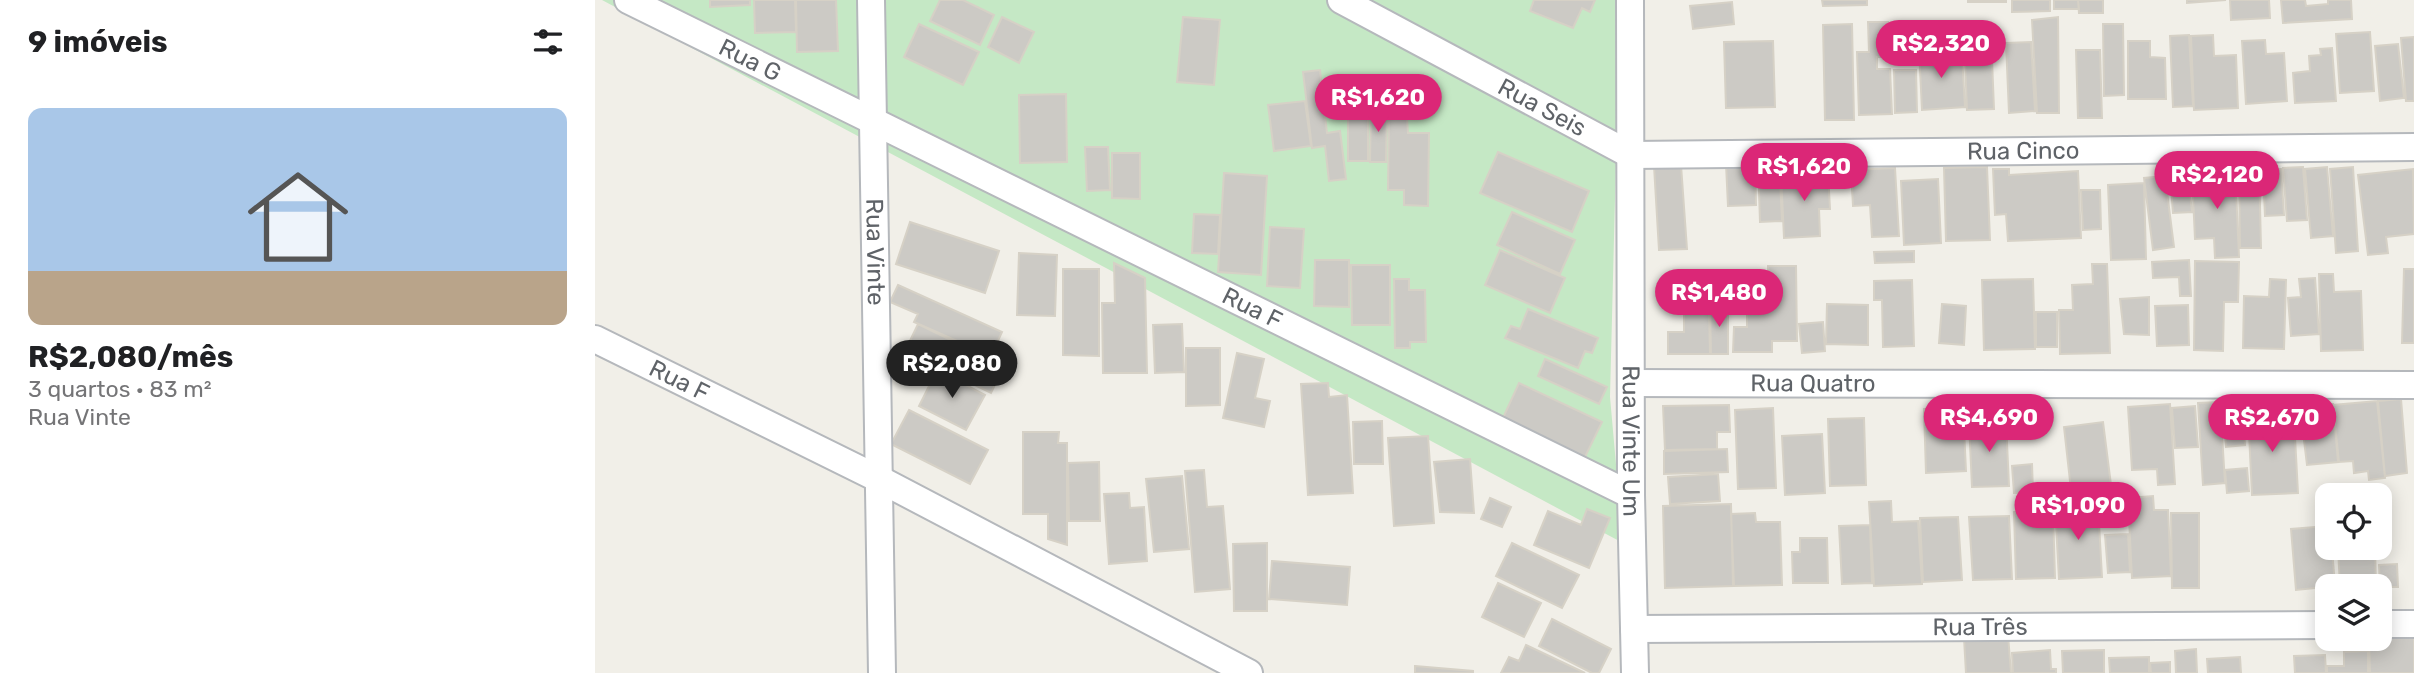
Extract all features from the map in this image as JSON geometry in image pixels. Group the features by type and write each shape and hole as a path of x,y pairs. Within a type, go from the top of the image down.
{"street":[{"name":"Rua G","path":"628,0 873,123"},
{"name":"Rua Vinte","path":"871,0 881,480 882,673"},
{"name":"Rua Seis","path":"1341,0 1631,155"},
{"name":"Rua Vinte Um","path":"1630,0 1630,495 1635,673"},
{"name":"Rua F","path":"873,123 1630,495"},
{"name":"Rua Cinco","path":"1631,155 2414,147"},
{"name":"Rua F","path":"595,339 881,480 1249,673"},
{"name":"Rua Quatro","path":"1631,383 2414,385"},
{"path":"2392,624 2414,624"},
{"name":"Rua Três","path":"1634,629 2315,625"}],"green space":[{"path":"602,0 1620,0 1610,397 1623,543"}],"building":[{"path":"710,0 750,0 750,5 710,7"},
{"path":"754,0 795,0 796,32 755,33"},
{"path":"796,0 836,0 838,51 797,52"},
{"path":"940,0 963,0 994,15 980,45 930,21"},
{"path":"1534,0 1595,0 1590,12 1582,8 1573,28 1530,11"},
{"path":"1822,0 1867,0 1867,5 1823,6"},
{"path":"2006,0 2006,2 1968,2"},
{"path":"2012,0 2050,0 2050,11 2012,12"},
{"path":"2054,0 2078,0 2079,9 2054,9"},
{"path":"2078,0 2103,0 2103,13 2079,13"},
{"path":"2187,0 2226,0 2187,3"},
{"path":"2230,0 2269,0 2270,18 2231,20"},
{"path":"2281,0 2305,0 2306,6 2328,4 2328,0 2351,0 2352,19 2283,23"},
{"path":"1732,2 1734,24 1693,29 1690,6"},
{"path":"1002,17 1034,32 1019,63 988,47"},
{"path":"1183,17 1220,20 1214,85 1177,82"},
{"path":"2058,17 2059,113 2037,113 2032,20"},
{"path":"1868,22 1888,22 1889,57 1877,57 1877,69 1890,69 1892,114 1859,115 1857,52 1869,52"},
{"path":"919,24 979,52 963,85 904,57"},
{"path":"1852,24 1854,120 1825,120 1823,25"},
{"path":"2103,24 2123,24 2124,95 2104,96"},
{"path":"2370,32 2374,91 2340,93 2336,34"},
{"path":"1991,35 1994,109 1967,110 1964,36"},
{"path":"2189,35 2193,106 2173,107 2170,36"},
{"path":"2213,35 2214,56 2236,55 2238,108 2194,110 2191,36"},
{"path":"2414,37 2414,101 2406,101 2401,38"},
{"path":"2265,40 2266,54 2284,53 2287,101 2246,104 2242,41"},
{"path":"1773,41 1775,107 1726,108 1724,42"},
{"path":"2128,41 2150,41 2150,57 2165,58 2166,99 2128,99"},
{"path":"2031,42 2035,111 2009,113 2006,43"},
{"path":"2398,44 2404,98 2380,101 2375,46"},
{"path":"1943,48 1943,56 1962,55 1965,107 1922,110 1919,49"},
{"path":"2332,48 2336,101 2295,103 2293,73 2310,71 2309,56 2321,55 2320,49"},
{"path":"2076,50 2100,50 2102,118 2078,118"},
{"path":"1320,70 1327,133 1340,131 1346,179 1329,181 1325,146 1312,148 1303,72"},
{"path":"1894,70 1916,70 1917,112 1895,113"},
{"path":"1066,94 1067,162 1020,163 1019,95"},
{"path":"1305,101 1311,146 1274,151 1268,105"},
{"path":"1348,102 1368,102 1368,161 1348,161"},
{"path":"1371,106 1387,107 1386,162 1370,162"},
{"path":"1389,118 1407,118 1408,133 1429,133 1428,206 1404,205 1404,190 1388,190"},
{"path":"1085,147 1108,147 1110,190 1087,191"},
{"path":"1498,152 1589,191 1572,232 1480,193"},
{"path":"1112,153 1140,153 1140,199 1112,198"},
{"path":"1779,160 1782,221 1760,222 1758,161"},
{"path":"2259,162 2261,248 2240,248 2239,163"},
{"path":"1755,163 1756,205 1728,206 1726,164"},
{"path":"1681,165 1687,249 1659,250 1654,166"},
{"path":"2235,166 2239,257 2215,258 2214,238 2195,239 2192,175 2217,174 2217,167"},
{"path":"1987,167 1990,240 1946,241 1944,168"},
{"path":"2303,167 2307,220 2287,221 2283,168"},
{"path":"2327,167 2333,236 2311,238 2305,169"},
{"path":"2353,167 2358,251 2336,253 2330,169"},
{"path":"1895,168 1899,236 1872,237 1870,205 1853,206 1851,170"},
{"path":"1993,169 2009,169 2009,175 2078,171 2081,238 2008,241 2006,214 1995,215"},
{"path":"2263,169 2281,169 2284,215 2265,216"},
{"path":"2413,169 2414,234 2386,237 2388,253 2368,255 2358,175"},
{"path":"1828,172 1830,209 1819,209 1820,236 1784,238 1781,173"},
{"path":"1224,173 1267,176 1261,275 1218,272"},
{"path":"2188,174 2192,212 2173,213 2170,175"},
{"path":"2165,176 2174,247 2153,250 2144,178"},
{"path":"1938,179 1941,243 1904,245 1901,181"},
{"path":"2144,183 2146,259 2111,260 2108,185"},
{"path":"2081,190 2100,190 2101,229 2083,230"},
{"path":"1512,212 1575,240 1560,274 1497,245"},
{"path":"1194,214 1220,215 1218,254 1192,253"},
{"path":"910,222 999,251 985,293 896,264"},
{"path":"1270,227 1304,229 1300,288 1267,286"},
{"path":"1500,250 1565,278 1550,313 1485,285"},
{"path":"1914,251 1914,262 1875,263 1874,252"},
{"path":"1019,253 1057,255 1055,316 1017,315"},
{"path":"1315,260 1349,260 1349,307 1314,306"},
{"path":"2189,260 2191,296 2180,296 2179,277 2153,278 2152,262"},
{"path":"2195,261 2239,262 2238,302 2224,302 2223,351 2194,350"},
{"path":"1114,263 1145,278 1147,373 1103,373 1102,303 1115,303"},
{"path":"2092,264 2107,264 2110,353 2060,354 2059,310 2073,310 2072,285 2093,284"},
{"path":"1351,265 1390,265 1390,325 1352,325"},
{"path":"1768,266 1796,266 1797,341 1772,341 1772,352 1733,352 1734,327 1747,327 1747,302 1769,302"},
{"path":"1063,269 1099,269 1099,356 1063,355"},
{"path":"2404,269 2414,269 2414,343 2402,343"},
{"path":"2319,274 2333,274 2334,292 2361,291 2363,350 2321,351"},
{"path":"2315,278 2319,334 2291,336 2288,298 2301,297 2299,279"},
{"path":"1394,279 1409,279 1409,290 1425,290 1426,342 1410,342 1410,348 1395,348"},
{"path":"2033,279 2035,349 1984,350 1982,280"},
{"path":"2270,279 2286,280 2284,349 2243,348 2244,296 2269,297"},
{"path":"1912,280 1914,346 1883,347 1882,300 1874,300 1874,281"},
{"path":"898,285 1002,332 991,356 914,322 918,314 890,302"},
{"path":"2149,297 2149,335 2124,334 2120,299"},
{"path":"1827,304 1868,305 1868,345 1826,344"},
{"path":"1942,304 1966,306 1964,345 1939,343"},
{"path":"1710,305 1728,305 1728,354 1711,354"},
{"path":"2188,305 2189,345 2157,346 2155,306"},
{"path":"1528,309 1598,338 1592,353 1585,351 1578,368 1505,338 1511,326 1520,329"},
{"path":"1684,310 1709,310 1710,354 1668,354 1668,332 1684,332"},
{"path":"2036,312 2057,312 2057,347 2036,347"},
{"path":"1823,322 1825,351 1802,353 1799,324"},
{"path":"918,324 1004,366 991,393 905,351"},
{"path":"1182,324 1184,372 1155,373 1153,325"},
{"path":"1186,348 1220,348 1220,405 1186,406"},
{"path":"1237,353 1264,359 1255,398 1270,401 1264,427 1223,418"},
{"path":"1545,359 1607,387 1599,404 1538,376"},
{"path":"937,370 985,395 966,430 919,406"},
{"path":"1328,383 1329,397 1347,395 1353,493 1308,495 1301,384"},
{"path":"1519,383 1602,422 1584,459 1502,420"},
{"path":"2241,398 2245,445 2226,447 2222,399"},
{"path":"2401,399 2407,473 2385,476 2378,401"},
{"path":"2377,401 2385,478 2369,480 2368,471 2354,473 2353,461 2339,462 2333,405"},
{"path":"2220,402 2225,483 2203,485 2198,403"},
{"path":"2170,404 2175,484 2158,485 2157,469 2132,470 2128,407"},
{"path":"2333,404 2338,462 2307,465 2300,407"},
{"path":"1729,405 1730,432 1717,432 1717,449 1665,450 1663,406"},
{"path":"2195,406 2198,447 2175,448 2172,408"},
{"path":"1773,408 1776,488 1738,489 1735,410"},
{"path":"1963,408 1966,471 1926,473 1924,409"},
{"path":"909,410 988,450 970,484 891,444"},
{"path":"2286,411 2287,437 2295,437 2298,493 2252,495 2248,412"},
{"path":"1864,418 1866,485 1830,486 1828,419"},
{"path":"1382,421 1383,464 1354,464 1353,422"},
{"path":"2006,421 2009,486 1972,487 1969,422"},
{"path":"2103,422 2111,485 2071,490 2064,427"},
{"path":"1023,432 1059,432 1058,443 1067,443 1067,545 1048,539 1048,514 1023,514"},
{"path":"1822,434 1825,493 1785,495 1782,436"},
{"path":"1428,436 1434,523 1394,526 1388,438"},
{"path":"1727,449 1728,472 1664,474 1664,451"},
{"path":"1470,459 1474,513 1440,512 1434,462"},
{"path":"1099,462 1100,521 1069,521 1068,463"},
{"path":"2032,464 2033,492 2014,493 2012,466"},
{"path":"2247,468 2249,491 2227,493 2225,470"},
{"path":"1204,470 1207,507 1223,506 1230,589 1195,592 1185,471"},
{"path":"1718,474 1720,501 1670,504 1668,477"},
{"path":"1182,476 1189,549 1154,552 1146,479"},
{"path":"1129,493 1130,508 1144,507 1147,561 1109,564 1104,494"},
{"path":"2153,496 2154,510 2168,510 2171,576 2132,578 2128,498"},
{"path":"1490,498 1511,507 1502,527 1481,519"},
{"path":"1891,501 1892,522 1918,521 1922,584 1874,586 1869,502"},
{"path":"1731,504 1733,586 1665,588 1663,506"},
{"path":"2098,505 2102,577 2059,579 2055,506"},
{"path":"1587,509 1610,518 1589,568 1534,545 1548,511 1581,525"},
{"path":"2053,511 2055,578 2016,579 2014,512"},
{"path":"1755,513 1756,522 1780,522 1782,585 1734,586 1731,514"},
{"path":"2171,513 2199,513 2199,588 2172,588"},
{"path":"2009,516 2012,579 1973,580 1969,517"},
{"path":"1958,517 1962,580 1923,582 1920,518"},
{"path":"1870,525 1872,583 1842,584 1839,526"},
{"path":"2315,527 2315,560 2333,560 2334,574 2315,574 2315,588 2296,590 2291,529"},
{"path":"2128,534 2130,572 2108,573 2105,535"},
{"path":"1800,538 1827,538 1828,583 1793,583 1792,552 1800,552"},
{"path":"1267,543 1267,611 1234,611 1233,544"},
{"path":"1512,543 1579,575 1562,608 1496,576"},
{"path":"2339,560 2375,560 2376,574 2339,574"},
{"path":"1272,561 1350,567 1347,605 1269,599"},
{"path":"2397,564 2398,587 2392,587 2392,574 2379,574 2379,565"},
{"path":"1498,583 1541,603 1524,637 1482,617"},
{"path":"1552,619 1611,649 1599,673 1592,673 1539,646"},
{"path":"2008,635 2011,673 1966,673 1964,638"},
{"path":"2414,636 2414,673 2370,673 2369,651 2392,651 2392,637"},
{"path":"1526,645 1585,673 1501,673 1509,657 1519,661"},
{"path":"2196,649 2197,673 2176,673 2175,651"},
{"path":"2050,650 2051,669 2056,669 2056,673 2013,673 2012,653"},
{"path":"2104,650 2104,673 2063,673 2062,651"},
{"path":"2368,651 2368,673 2327,673 2327,666 2344,666 2344,652"},
{"path":"2325,655 2326,673 2295,673 2294,656"},
{"path":"2149,657 2149,673 2110,673 2109,658"},
{"path":"2240,657 2241,673 2208,673 2207,659"},
{"path":"2170,662 2170,673 2151,673 2150,663"},
{"path":"1415,666 1473,671 1473,673 1415,673"}]}
